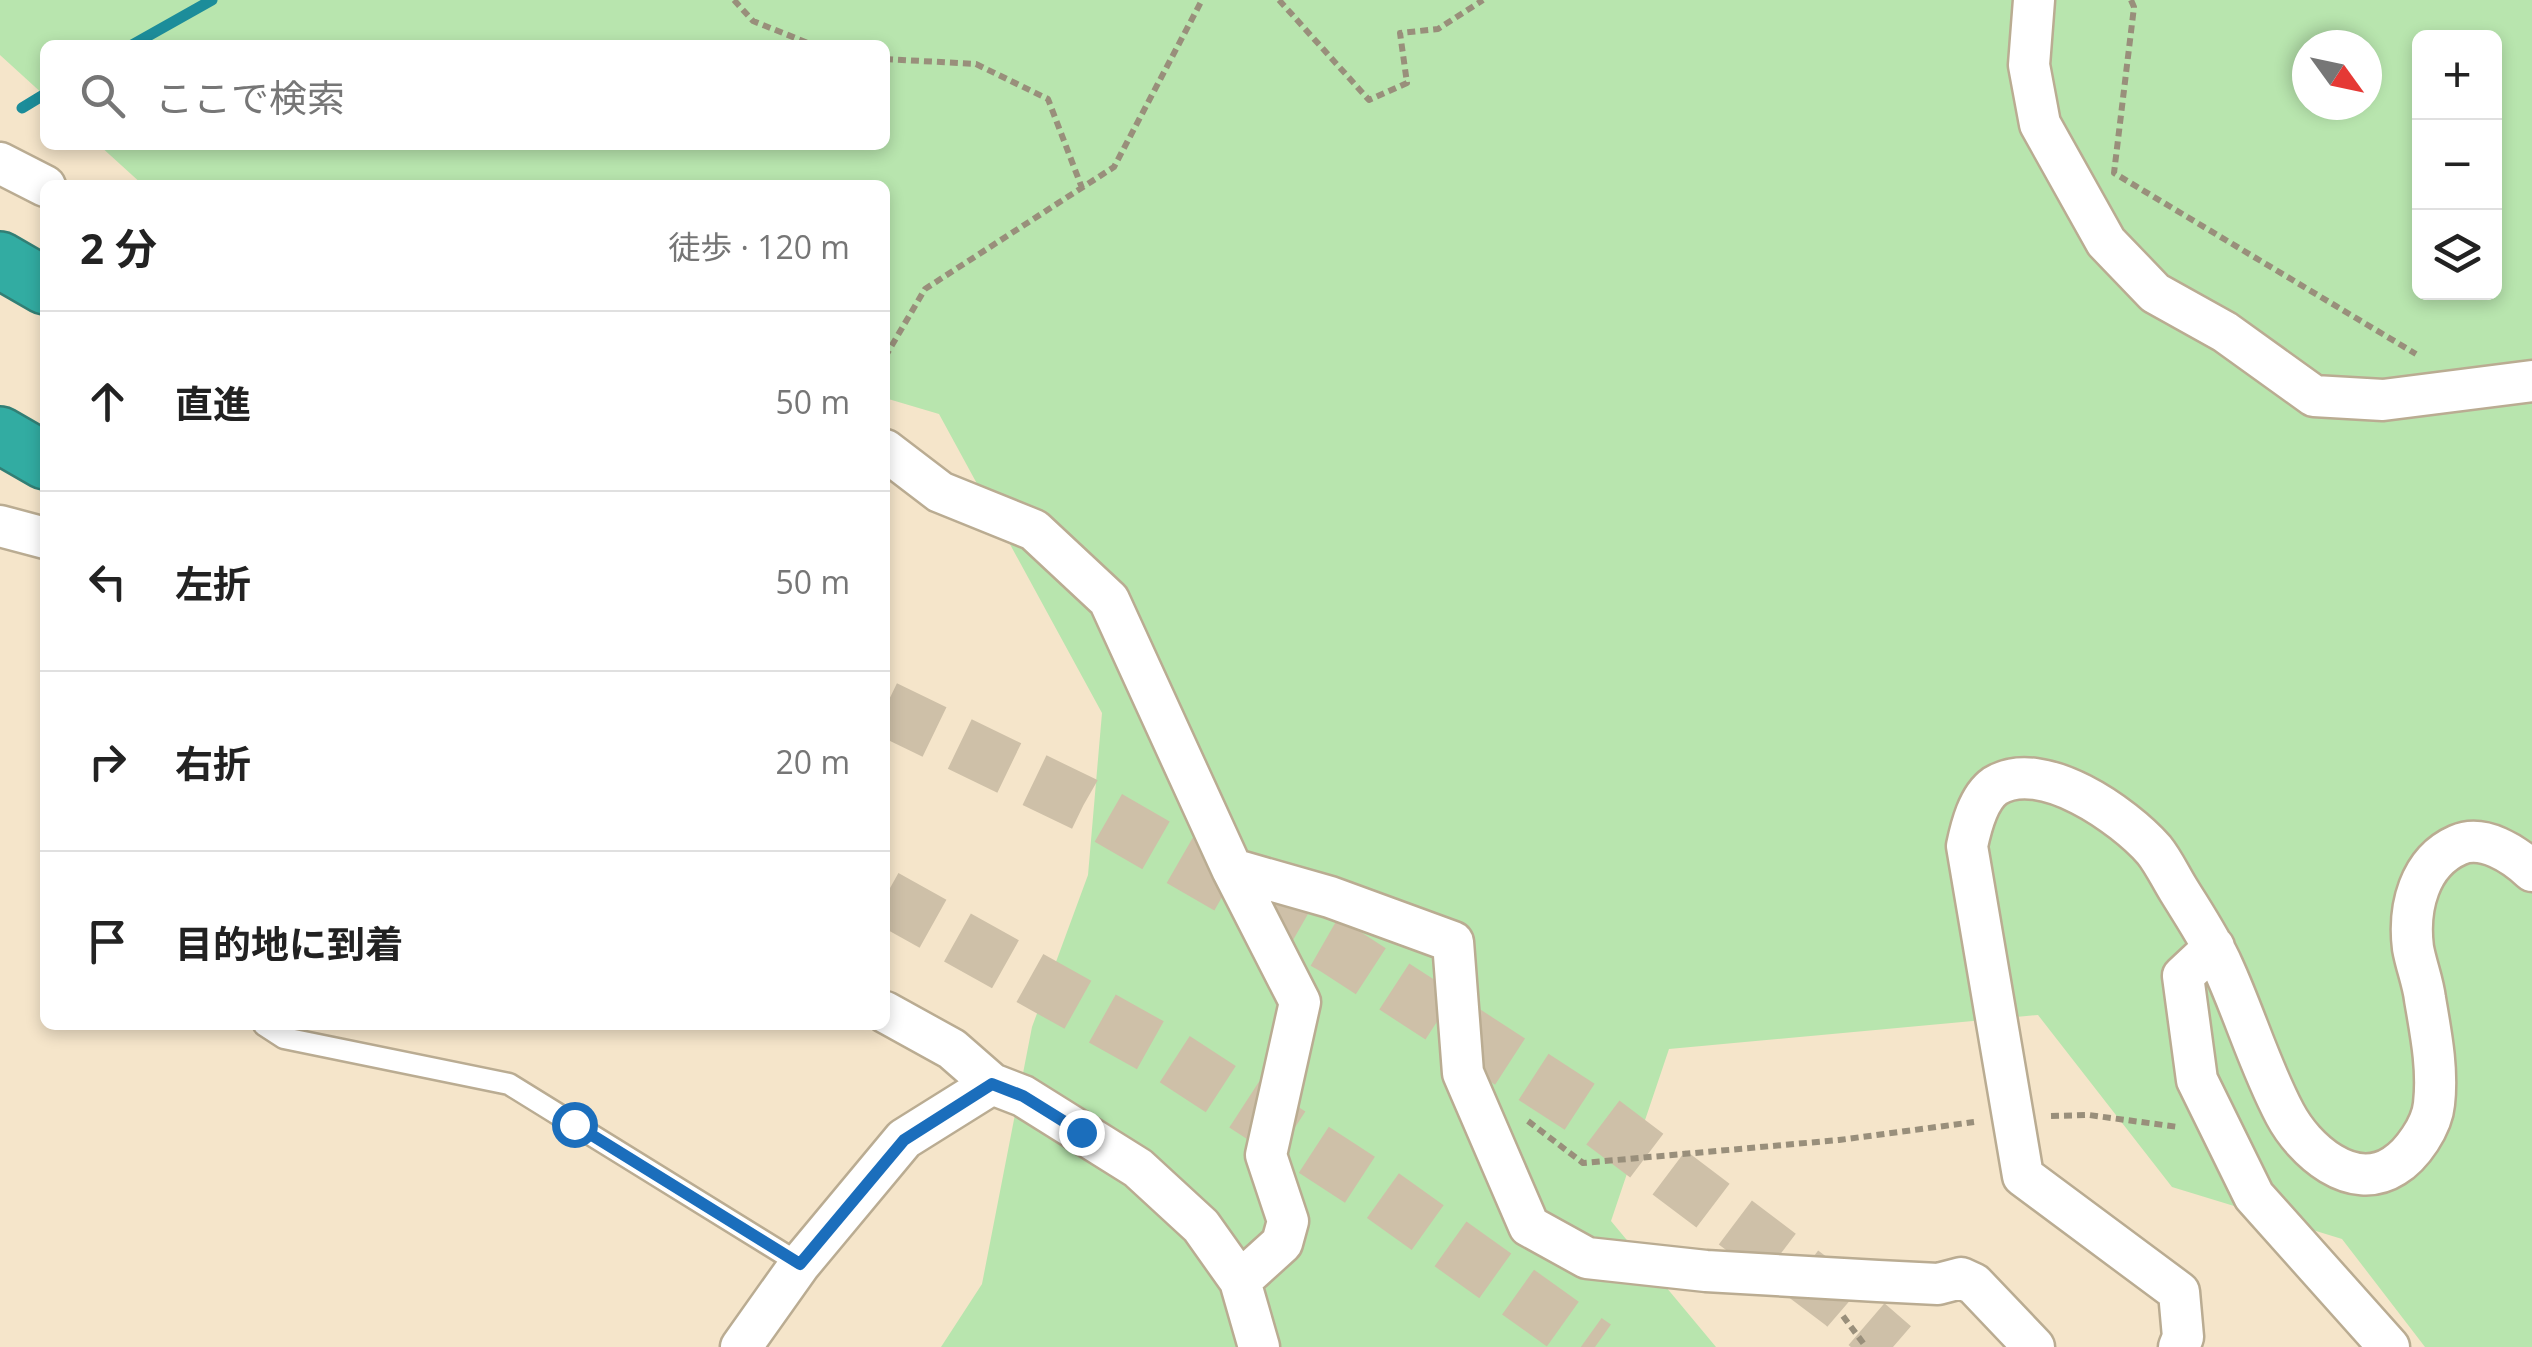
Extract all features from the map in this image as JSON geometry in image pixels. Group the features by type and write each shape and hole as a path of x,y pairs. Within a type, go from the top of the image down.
{"highway":[{"path":"0,260 40,283"},
{"path":"0,435 40,458"}],"street":[{"path":"2034,0 2029,65 2040,124 2106,242 2155,294 2225,332 2314,396 2383,400 2532,382"},
{"path":"0,163 40,183"},
{"path":"890,454 940,492 1034,530 1109,600 1232,868 1300,1002 1266,1156 1288,1221 1282,1243 1240,1281"},
{"path":"0,526 40,537"},
{"path":"2179,1347 2183,1338 2179,1292 2023,1176 1968,846 1971,824 1992,788 2010,780 2061,784 2113,815 2154,850 2214,947 2285,1115 2304,1141 2332,1166 2352,1174 2390,1169 2405,1158 2423,1134 2434,1109 2435,1063 2412,917 2424,876 2435,857 2462,842 2500,847 2532,871"},
{"path":"1232,868 1454,942 1464,1073 1530,1226 1587,1258 1706,1271 1878,1281 1938,1284 1961,1278 1974,1284 2034,1347"},
{"path":"2214,947 2183,976 2197,1080 2254,1196 2389,1347"},
{"path":"890,1015 952,1049 992,1084 1023,1096 1138,1168 1202,1226 1240,1281 1259,1347"},
{"path":"741,1347 800,1264 904,1140 992,1084"}],"lane":[{"path":"272,1030 284,1038 509,1084 800,1264"}],"path":[{"path":"734,0 753,20 802,40"},
{"path":"890,348 925,288 1114,167 1202,0"},
{"path":"1279,0 1370,100 1406,84 1400,33 1438,29 1483,0"},
{"path":"2131,0 2134,6 2114,173 2473,388"},
{"path":"890,58 976,64 1048,99 1082,188"},
{"path":"1523,1118 1583,1163 1840,1140 2012,1117 2089,1114 2224,1134"}],"green space":[{"path":"0,0 2532,0 2532,1347 2425,1347 2342,1239 2172,1187 2038,1015 1669,1049 1611,1221 1716,1347 941,1347 982,1284 1032,1027 1088,875 1102,713 939,414 890,399 890,180 138,180 104,150 890,150 890,40 40,40 40,91 0,55"}],"waterway":[{"path":"141,40 212,0"},
{"path":"22,108 40,97"}],"tunnel":[{"path":"890,710 1084,804 1335,948 1597,1118 1842,1303 1893,1347"},
{"path":"890,900 1173,1058 1368,1185 1595,1347"}],"route":[{"path":"574,1124 800,1264 904,1140 992,1084 1023,1096 1081,1132"}]}
